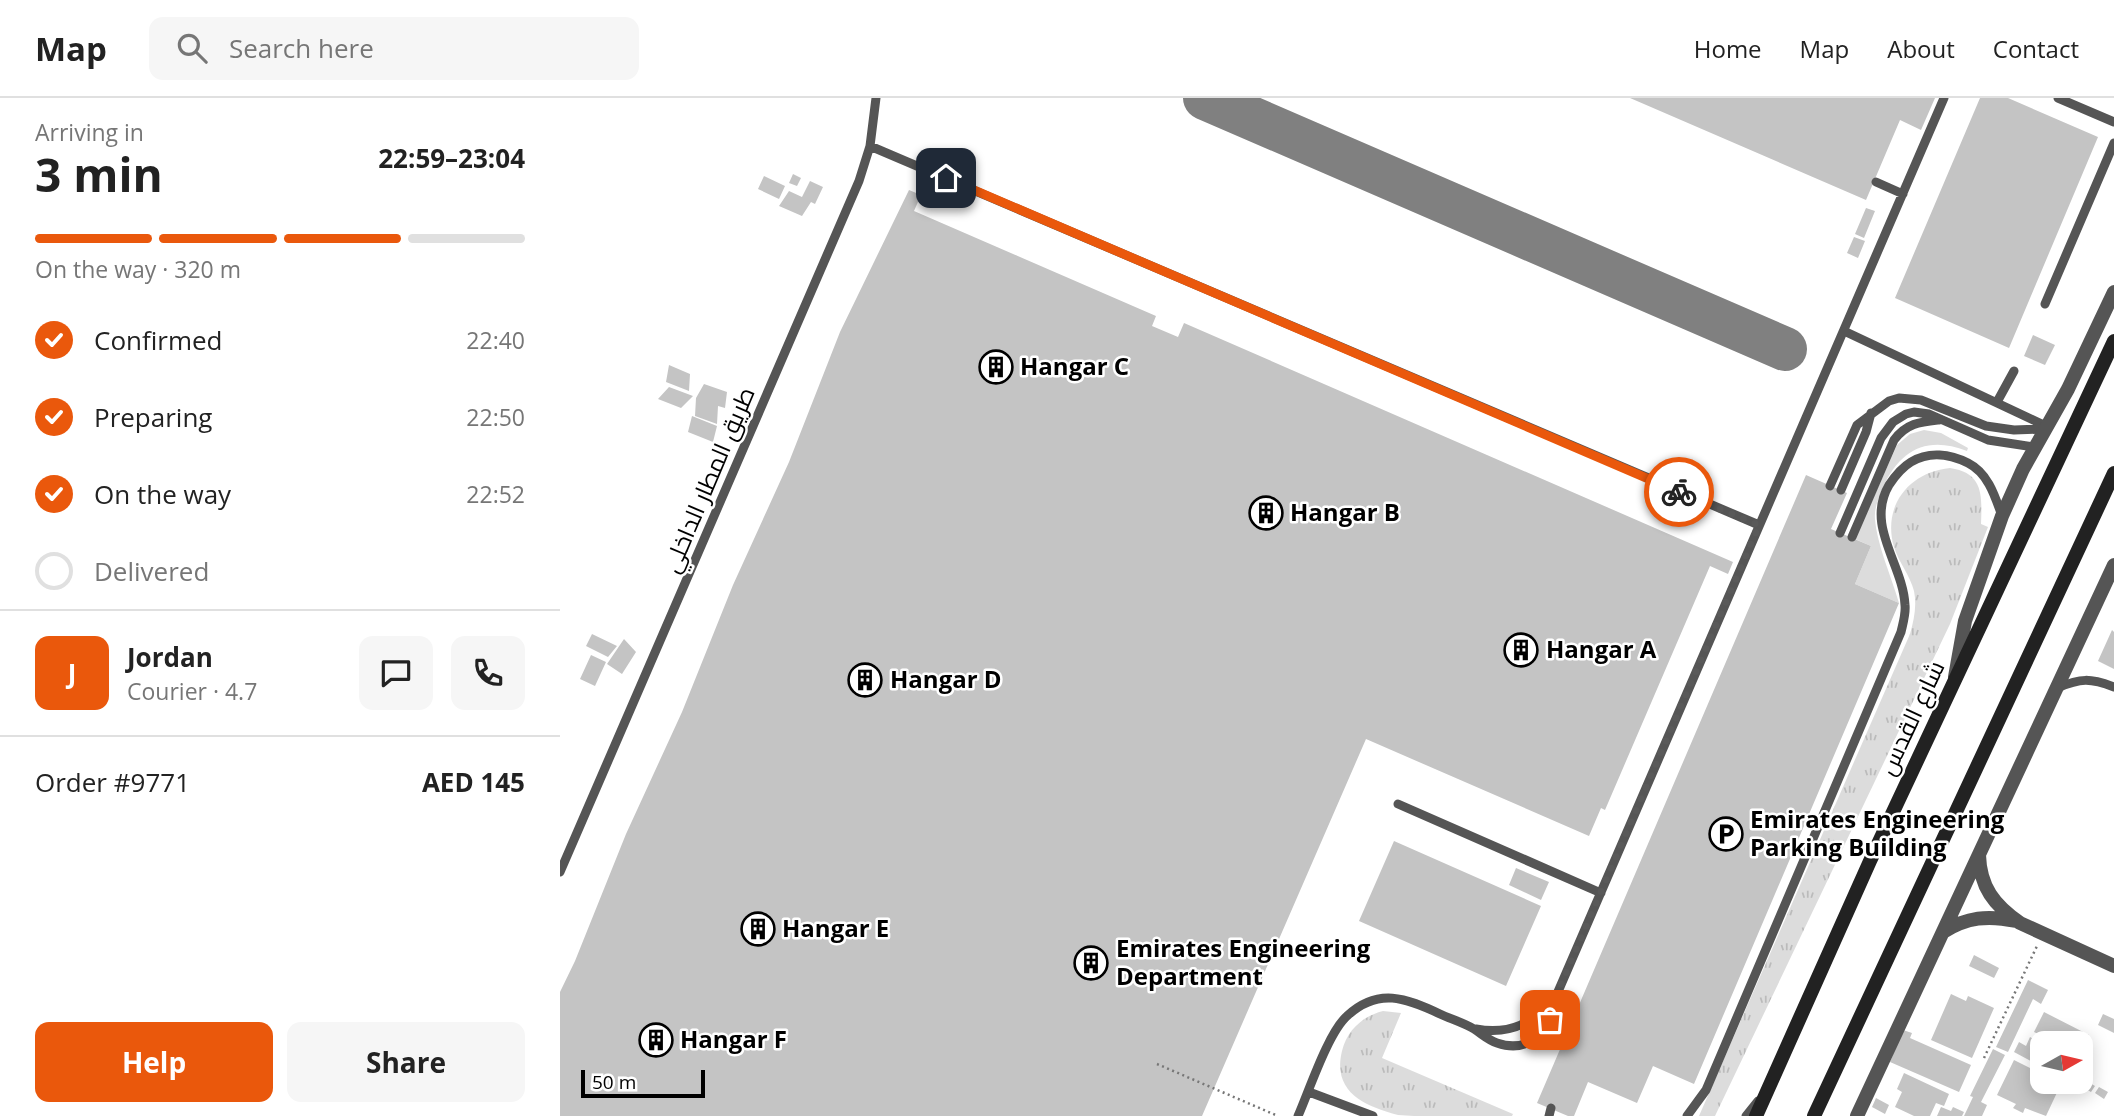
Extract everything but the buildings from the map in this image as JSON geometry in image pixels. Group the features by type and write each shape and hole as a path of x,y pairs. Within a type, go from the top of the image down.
{"main road":[{"name":"شارع القدس","path":"1756,1116 1870,861 2114,341"},
{"path":"1814,1116 2114,473"}],"street":[{"path":"1955,681 1965,621 2002,516 2034,447 2078,369 2114,292"},
{"path":"1857,1116 2114,565"},
{"path":"1979,854 1982,881 1998,906 2020,923 2114,966"},
{"path":"1943,932 1957,923 1983,917 2020,923"}],"lane":[{"name":"طريق المطار الداخلي","path":"560,872 859,181 870,146 876,98"},
{"path":"1298,1116 1333,1035 1344,1018 1359,1005 1374,999 1396,997 1416,1003 1474,1029 1495,1043 1506,1045 1527,1042 1545,1029 1557,994 1944,98"},
{"path":"2058,98 2114,122"},
{"path":"2045,304 2114,143"},
{"path":"870,146 1759,525"},
{"path":"1877,182 1903,194"},
{"path":"1844,331 2045,427"},
{"path":"1997,402 2014,371"},
{"path":"1830,486 1853,432 1862,419 1889,401 1910,398 1986,426 2014,430 2045,427"},
{"path":"1841,491 1866,432 1871,413"},
{"path":"1840,533 1881,438 1893,422 1906,414 1929,414 1996,443 2034,447"},
{"path":"1852,537 1899,433 1913,423 1941,420"},
{"path":"1687,1116 1706,1090 1901,632 1905,606 1903,592 1880,519 1886,491 1903,467 1915,459 1945,454 1974,466 1983,475 1996,497 2002,516"},
{"path":"2057,688 2085,679 2097,680 2114,687"},
{"path":"1398,804 1601,893"},
{"path":"1474,1029 1504,1031 1519,1027 1544,1010 1557,994"},
{"path":"1746,1116 1772,1082"},
{"path":"1308,1092 1373,1116"}],"path":[{"path":"1984,1058 2043,933"},
{"path":"1157,1064 1278,1116"}],"green space":[{"path":"1924,430 1941,433 1968,448 1967,451 1939,445 1916,449 1898,464 1883,487 1875,510 1876,529 1899,603 1855,584 1871,546 1855,539 1897,445 1910,434"},
{"path":"1950,468 1969,475 1979,487 1981,524 1988,527 1950,624 1715,1116 1699,1116 1910,634 1915,613 1915,597 1894,547 1891,532 1896,505 1902,494 1922,476"},
{"path":"1383,1011 1401,1013 1382,1058 1513,1114 1512,1116 1398,1115 1374,1107 1353,1095 1342,1077 1340,1065 1344,1043 1357,1025 1369,1016"}],"taxiway":[{"path":"1205,98 1785,349"}],"way so far":[{"path":"1550,1020 1557,994 1759,525 1679,492"}],"place":[{"name":"Hangar C","path":"996,367"},
{"name":"Hangar B","path":"1266,513"},
{"name":"Hangar A","path":"1521,650"},
{"name":"Hangar D","path":"865,680"},
{"name":"Emirates Engineering Parking Building","path":"1726,834"},
{"name":"Hangar E","path":"758,929"},
{"name":"Emirates Engineering Department","path":"1091,963"},
{"name":"Hangar F","path":"656,1040"}],"route":[{"path":"946,178 1679,492"}]}
